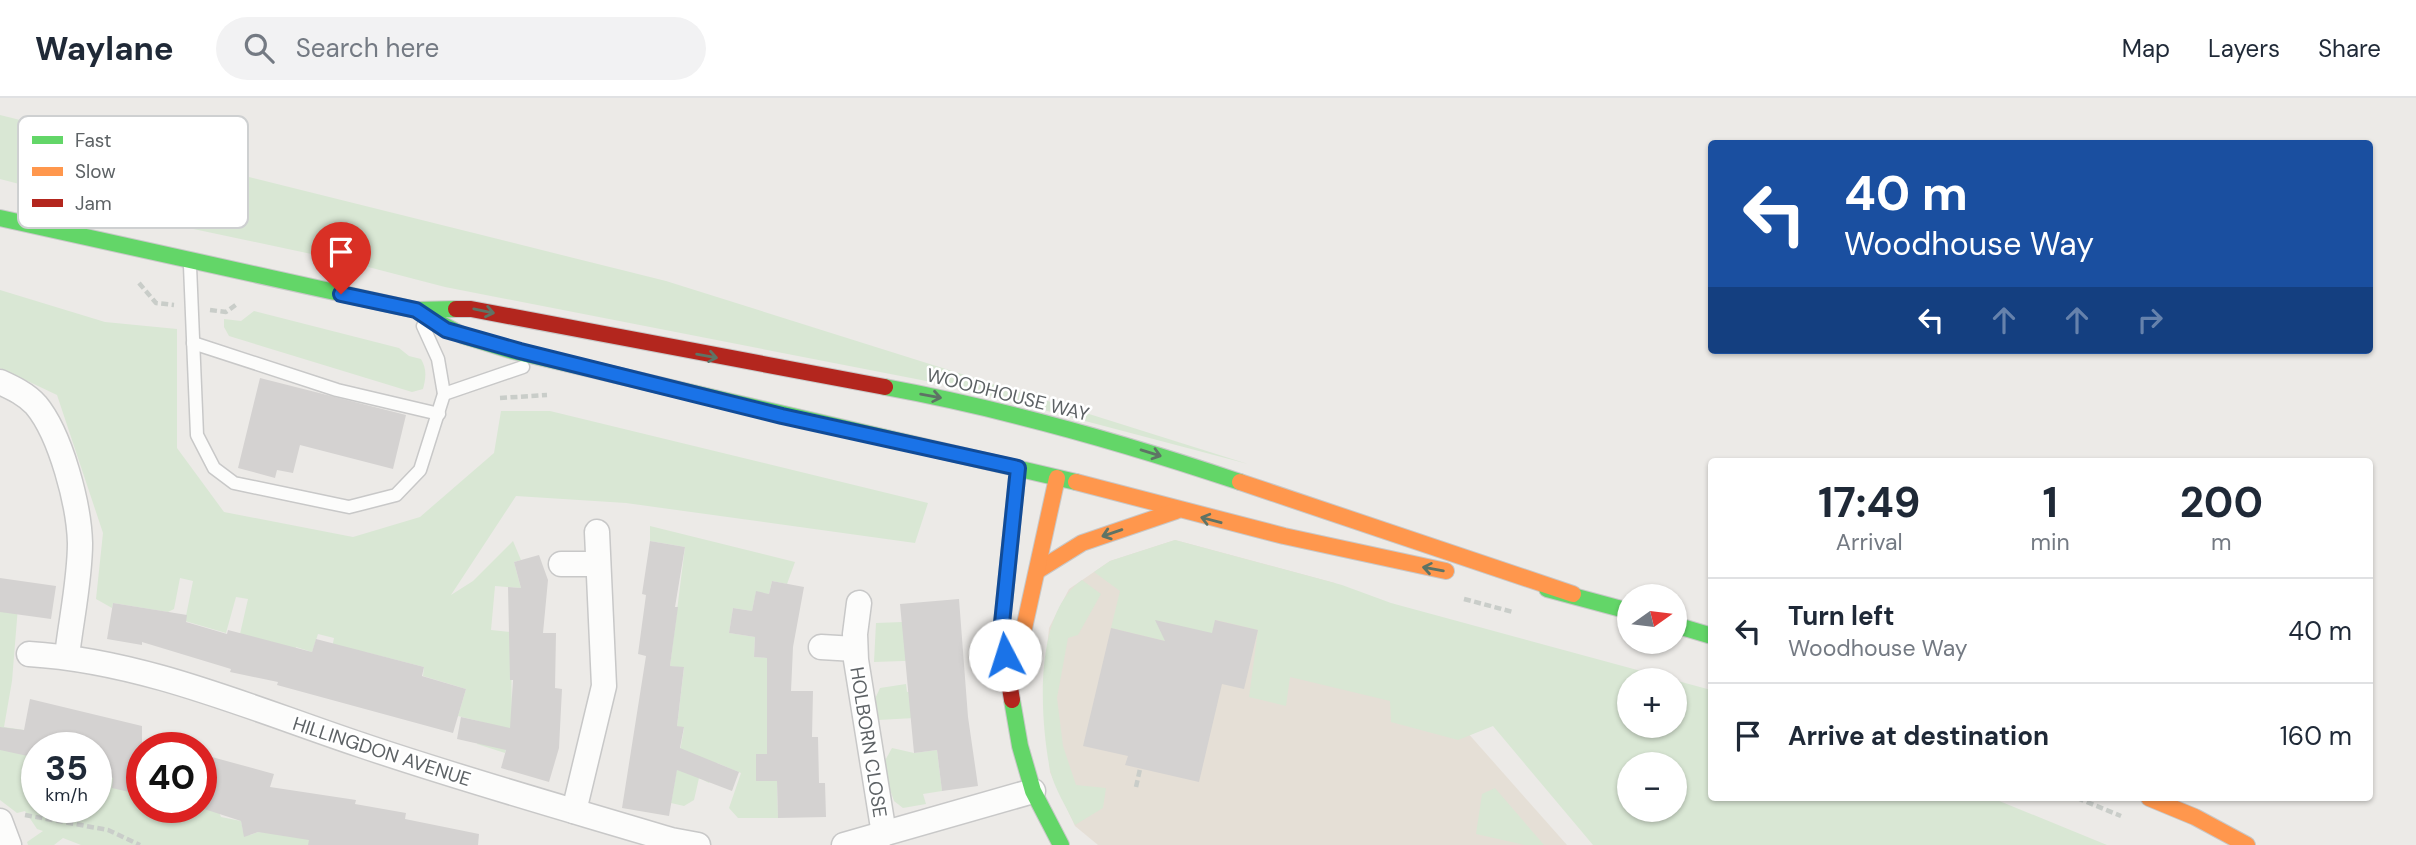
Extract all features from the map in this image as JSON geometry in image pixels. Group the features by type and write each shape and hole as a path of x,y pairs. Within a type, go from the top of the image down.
{"main road":[{"name":"WOODHOUSE WAY","path":"0,218 18,222"},
{"name":"WOODHOUSE WAY","path":"43,228 416,310 471,309 944,398 1117,443 1617,607"},
{"name":"WOODHOUSE WAY","path":"416,310 446,330 782,416 1018,468 1176,511 1359,556 1573,594"},
{"path":"522,319 660,362"},
{"path":"1075,451 1117,443"},
{"path":"1014,699 1022,626 1053,515 1057,478 1045,457 1018,468 1001,633 1020,746 1033,791 1061,845"},
{"path":"1037,571 1082,543 1176,511"},
{"path":"1687,629 1708,635"},
{"path":"2156,801 2195,817 2247,845"}],"street":[{"path":"0,382 18,390 36,406 53,432 78,515 80,546 67,656"},
{"path":"574,811 604,686 605,636 597,532"},
{"path":"561,564 598,564"},
{"name":"HOLBORN CLOSE","path":"859,603 855,649 866,841"},
{"name":"HOLBORN CLOSE","path":"821,647 855,649"},
{"name":"HILLINGDON AVENUE","path":"29,654 67,656 142,672 420,765 671,841 698,845"},
{"path":"866,841 1033,791"},
{"path":"7,819 9,845"}],"lane":[{"path":"191,262 197,435 214,468 234,483 349,507 396,495 420,470 444,394 438,359 416,310"},
{"path":"193,343 337,390 439,414"},
{"path":"444,394 512,368 568,362"}],"path":[{"path":"1136,787 1140,769"},
{"path":"7,819 27,815 108,830 140,845"}],"shaded area":[{"path":"1175,540 1335,583 1567,845 1098,845 1075,826 1050,772 1043,688 1049,628 1069,589 1110,561"}],"green space":[{"path":"0,115 18,119 18,184 0,179"},
{"path":"248,177 666,281 1248,464 952,386 445,287 349,262 189,228 248,228"},
{"path":"0,290 105,322 177,329 177,448 224,512 353,537 420,517 494,453 501,411 550,411 928,503 915,543 626,503 516,496 451,595 473,581 513,541 521,560 514,562 521,588 495,586 491,630 511,632 512,729 505,753 477,744 482,722 458,716 466,689 423,676 424,667 365,652 329,663 334,638 318,634 312,652 296,647 293,660 240,634 248,599 236,597 226,633 185,621 193,581 180,578 174,609 168,612 113,603 112,608 96,599 103,533 57,395 0,368"},
{"path":"254,311 399,348 409,356 421,359 425,374 423,389 412,392 229,336 224,327 224,319 241,321"},
{"path":"650,526 795,562 787,584 772,581 769,594 756,592 752,611 733,608 729,633 755,637 754,657 767,658 772,754 756,754 756,781 777,781 778,818 738,818 729,808 741,773 717,763 709,783 699,778 694,800 684,806 671,803 684,728 677,726 684,668 670,666 685,547 650,541"},
{"path":"1175,540 1342,585 1391,603 1630,668 1617,668 1617,738 1687,738 1687,683 1708,689 1708,801 1999,801 2107,845 1593,845 1493,726 1458,740 1391,722 1390,701 1290,677 1286,706 1249,697 1258,630 1216,620 1212,633 1169,642 1111,628 1120,591 1094,572 1110,561"},
{"path":"0,579 20,582 12,681 4,727 24,730 21,732 21,812 17,813 0,800 0,737 4,728 0,727"},
{"path":"1082,580 1101,594 1078,635 1068,638 1057,698 1063,746 1076,785 1106,788 1103,808 1075,825 1050,770 1043,696 1048,641 1055,617 1066,596"},
{"path":"929,621 932,660 874,662 876,623"},
{"path":"906,684 907,692 931,690 933,717 878,720 874,701 880,688"},
{"path":"892,748 914,753 937,750 942,791 923,794 926,804 903,808 894,801 882,766"},
{"path":"112,768 126,777 126,823 217,823 217,812 221,817 241,821 243,831 250,835 258,832 310,835 310,845 81,845 63,838 54,845 28,845 27,842 43,831 37,829 33,823 112,823"},
{"path":"1495,788 1544,845 1525,845 1476,834 1482,794"}],"building":[{"path":"260,378 406,415 393,469 300,445 293,473 277,470 275,478 238,468"},
{"path":"650,541 685,547 675,607 678,607 670,666 684,667 677,726 684,727 680,748 739,772 732,791 677,770 669,816 622,808 646,656 638,654 646,595 642,594"},
{"path":"539,555 548,580 543,633 556,633 555,688 562,689 559,748 549,782 501,768 506,750 457,739 461,717 510,728 513,680 510,680 508,587 521,588 514,562"},
{"path":"0,578 56,586 51,619 0,612"},
{"path":"772,581 804,587 793,647 791,691 813,691 812,737 818,737 819,783 825,783 826,817 778,818 777,781 756,781 756,754 767,754 767,658 754,657 755,637 729,633 733,608 752,611 756,591 769,594"},
{"path":"959,599 968,717 978,786 942,791 937,750 914,753 900,604"},
{"path":"113,603 187,615 186,622 227,634 228,630 312,652 316,639 424,667 422,676 466,689 453,733 277,685 278,682 230,672 231,669 142,642 142,645 107,639"},
{"path":"1155,620 1212,633 1215,620 1258,630 1244,689 1222,684 1199,782 1125,765 1128,756 1083,746 1111,628 1165,641"},
{"path":"30,699 142,726 142,732 126,732 126,791 112,788 112,732 21,732 21,755 0,750 0,727 24,730"},
{"path":"217,758 274,774 270,787 356,800 355,804 406,813 405,819 479,834 478,845 308,845 309,840 258,832 244,837 241,821 217,813"}],"traffic: fast":[{"path":"0,218 18,222"},
{"path":"45,228 416,310 456,309"},
{"path":"421,313 464,336 513,351 1076,482"},
{"path":"885,387 1064,428 1240,482"},
{"path":"1547,589 1617,608"},
{"path":"1687,629 1708,635"},
{"path":"1012,700 1020,746 1033,791 1061,845"}],"traffic: slow":[{"path":"1019,651 1057,478"},
{"path":"1076,482 1284,536 1446,571"},
{"path":"1240,482 1573,594"},
{"path":"1037,571 1082,543 1176,511"},
{"path":"2156,801 2195,817 2247,845"}],"traffic: jam":[{"path":"456,309 471,309 885,387"},
{"path":"1012,700 1001,633 1018,468"}],"route":[{"path":"341,294 416,310 446,330 520,351 782,416 1018,468 1001,633 1005,655"}]}
